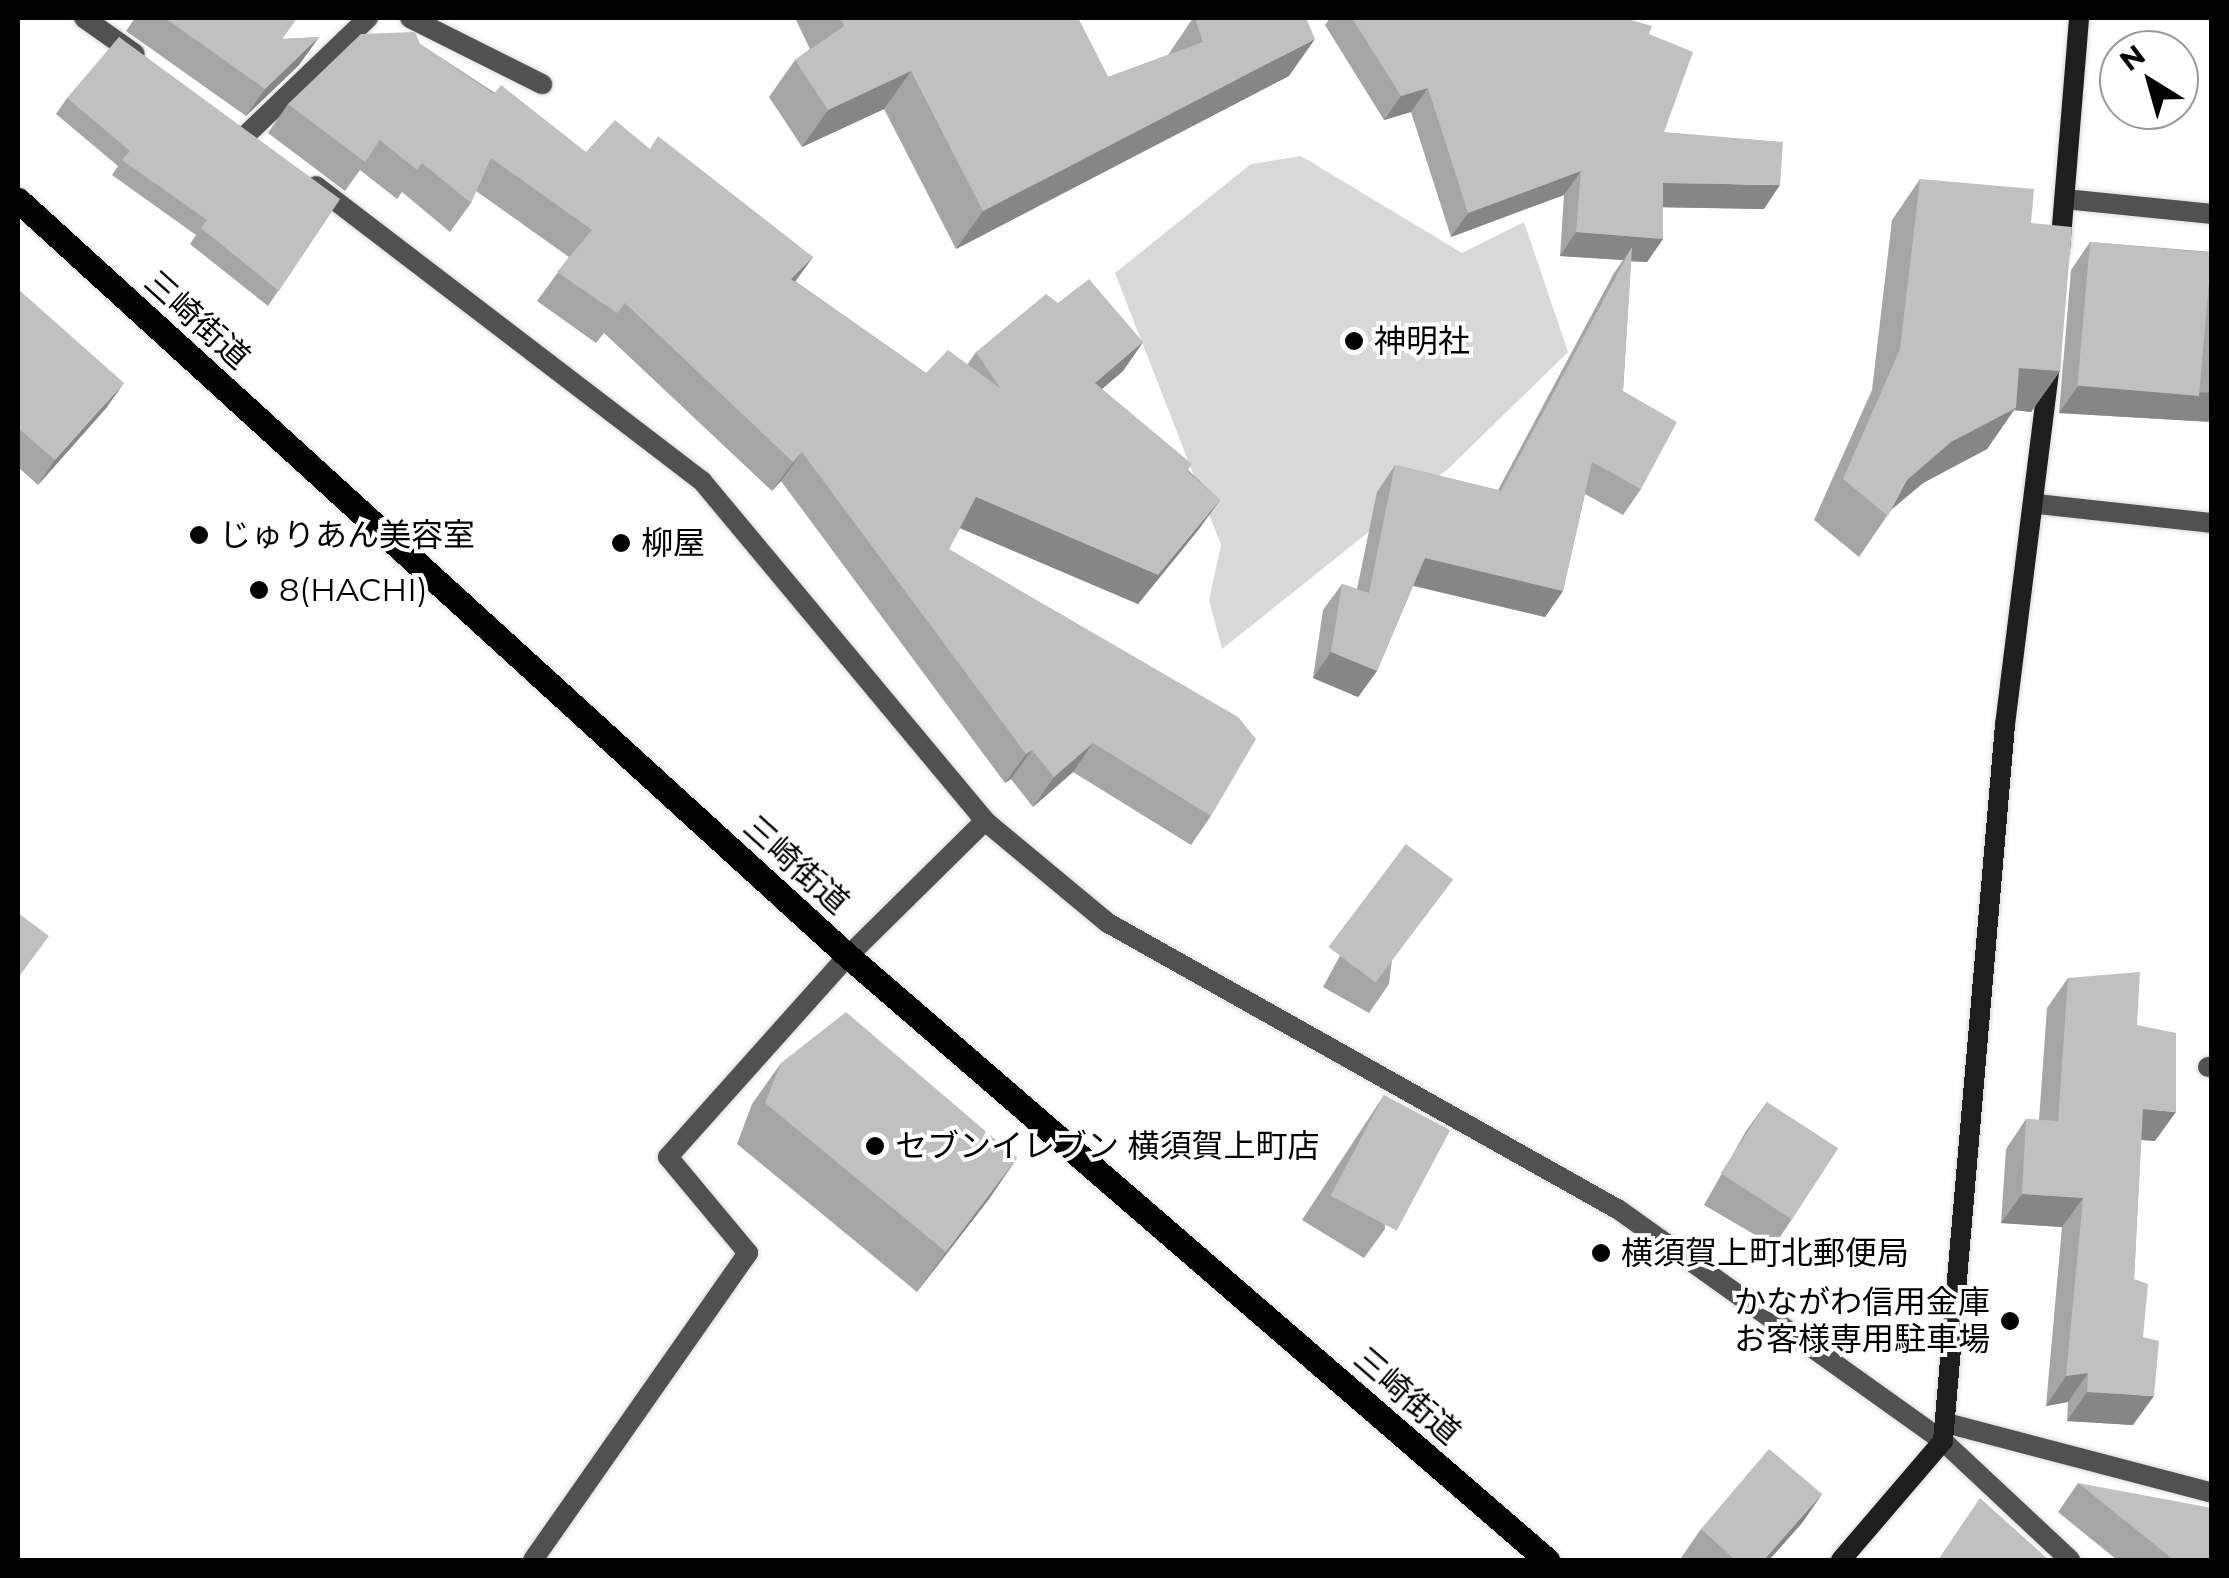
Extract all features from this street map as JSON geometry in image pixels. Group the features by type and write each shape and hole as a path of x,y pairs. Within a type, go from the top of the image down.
{"main road":[{"name":"三崎街道","path":"18,200 848,956 1547,1560"}],"street":[{"path":"84,18 158,70"},
{"path":"248,134 368,18"},
{"path":"410,18 542,84"},
{"path":"2058,275 2079,18"},
{"path":"294,170 702,481 985,821 1108,923 1619,1210 1945,1432 2070,1560"},
{"path":"2065,199 2212,214"},
{"path":"1841,1560 1945,1432 2005,725 2036,504 2053,332"},
{"path":"2036,504 2212,523"},
{"path":"533,1560 748,1253 668,1157 848,956 985,821"},
{"path":"1945,1432 2212,1492"}],"shaded area":[{"name":"神明社","path":"1301,156 1462,253 1524,222 1568,352 1449,468 1222,649 1209,600 1221,545 1115,273 1251,164"}],"building":[{"path":"165,18 297,18 282,39 319,37 265,89"},
{"path":"840,18 1078,18 1108,77 1203,42 1195,18 1306,18 1315,39 983,211 911,71 828,110 795,60 844,26"},
{"path":"1352,18 1624,18 1652,26 1649,34 1693,52 1664,132 1783,142 1780,185 1663,183 1663,239 1576,232 1581,171 1468,213 1428,88 1401,96"},
{"path":"415,32 420,44 494,94 501,85 586,152 615,120 650,149 658,136 813,257 791,279 926,373 948,350 1001,389 976,352 1046,294 1058,303 1089,279 1143,342 1095,383 1192,464 1187,471 1220,500 1158,575 976,497 949,549 1238,717 1256,739 1211,816 1093,743 1054,777 1032,750 1026,754 802,452 793,462 625,303 617,313 557,272 592,230 491,158 471,203 422,163 417,170 380,140 365,162 288,104 361,34"},
{"path":"119,37 340,199 279,291 201,228 207,220 122,160 130,151 67,98"},
{"path":"1920,179 2034,189 2031,223 2072,227 2060,371 2019,368 2016,408 1951,442 1907,480 1888,516 1843,479 1900,349"},
{"path":"2090,242 2212,253 2199,396 2077,385"},
{"path":"1632,247 1623,391 1677,422 1641,489 1592,462 1563,591 1425,558 1377,671 1331,652 1342,584 1369,593 1395,465 1501,491"},
{"path":"18,289 124,383 55,460 18,428"},
{"path":"1406,844 1453,880 1375,983 1328,947"},
{"path":"18,913 49,936 18,978"},
{"path":"2140,972 2137,1025 2176,1033 2176,1112 2143,1109 2134,1279 2148,1284 2143,1337 2159,1341 2154,1396 2087,1392 2088,1373 2066,1376 2083,1198 2022,1194 2026,1119 2058,1121 2068,978"},
{"path":"846,1012 1017,1158 946,1252 765,1103 781,1063"},
{"path":"1384,1095 1450,1130 1397,1231 1330,1196"},
{"path":"1767,1102 1838,1148 1792,1220 1721,1173"},
{"path":"1769,1449 1822,1494 1764,1560 1735,1560 1701,1529"},
{"path":"2078,1483 2212,1508 2212,1560 2174,1560"},
{"path":"1980,1498 2049,1560 1938,1560"}],"place":[{"name":"神明社","path":"1354,341"},
{"name":"じゅりあん美容室","path":"199,535"},
{"name":"柳屋","path":"621,543"},
{"name":"8(HACHI)","path":"259,590"},
{"name":"セブンイレブン 横須賀上町店","path":"875,1146"},
{"name":"横須賀上町北郵便局","path":"1601,1253"},
{"name":"かながわ信用金庫 お客様専用駐車場","path":"2010,1321"}]}
